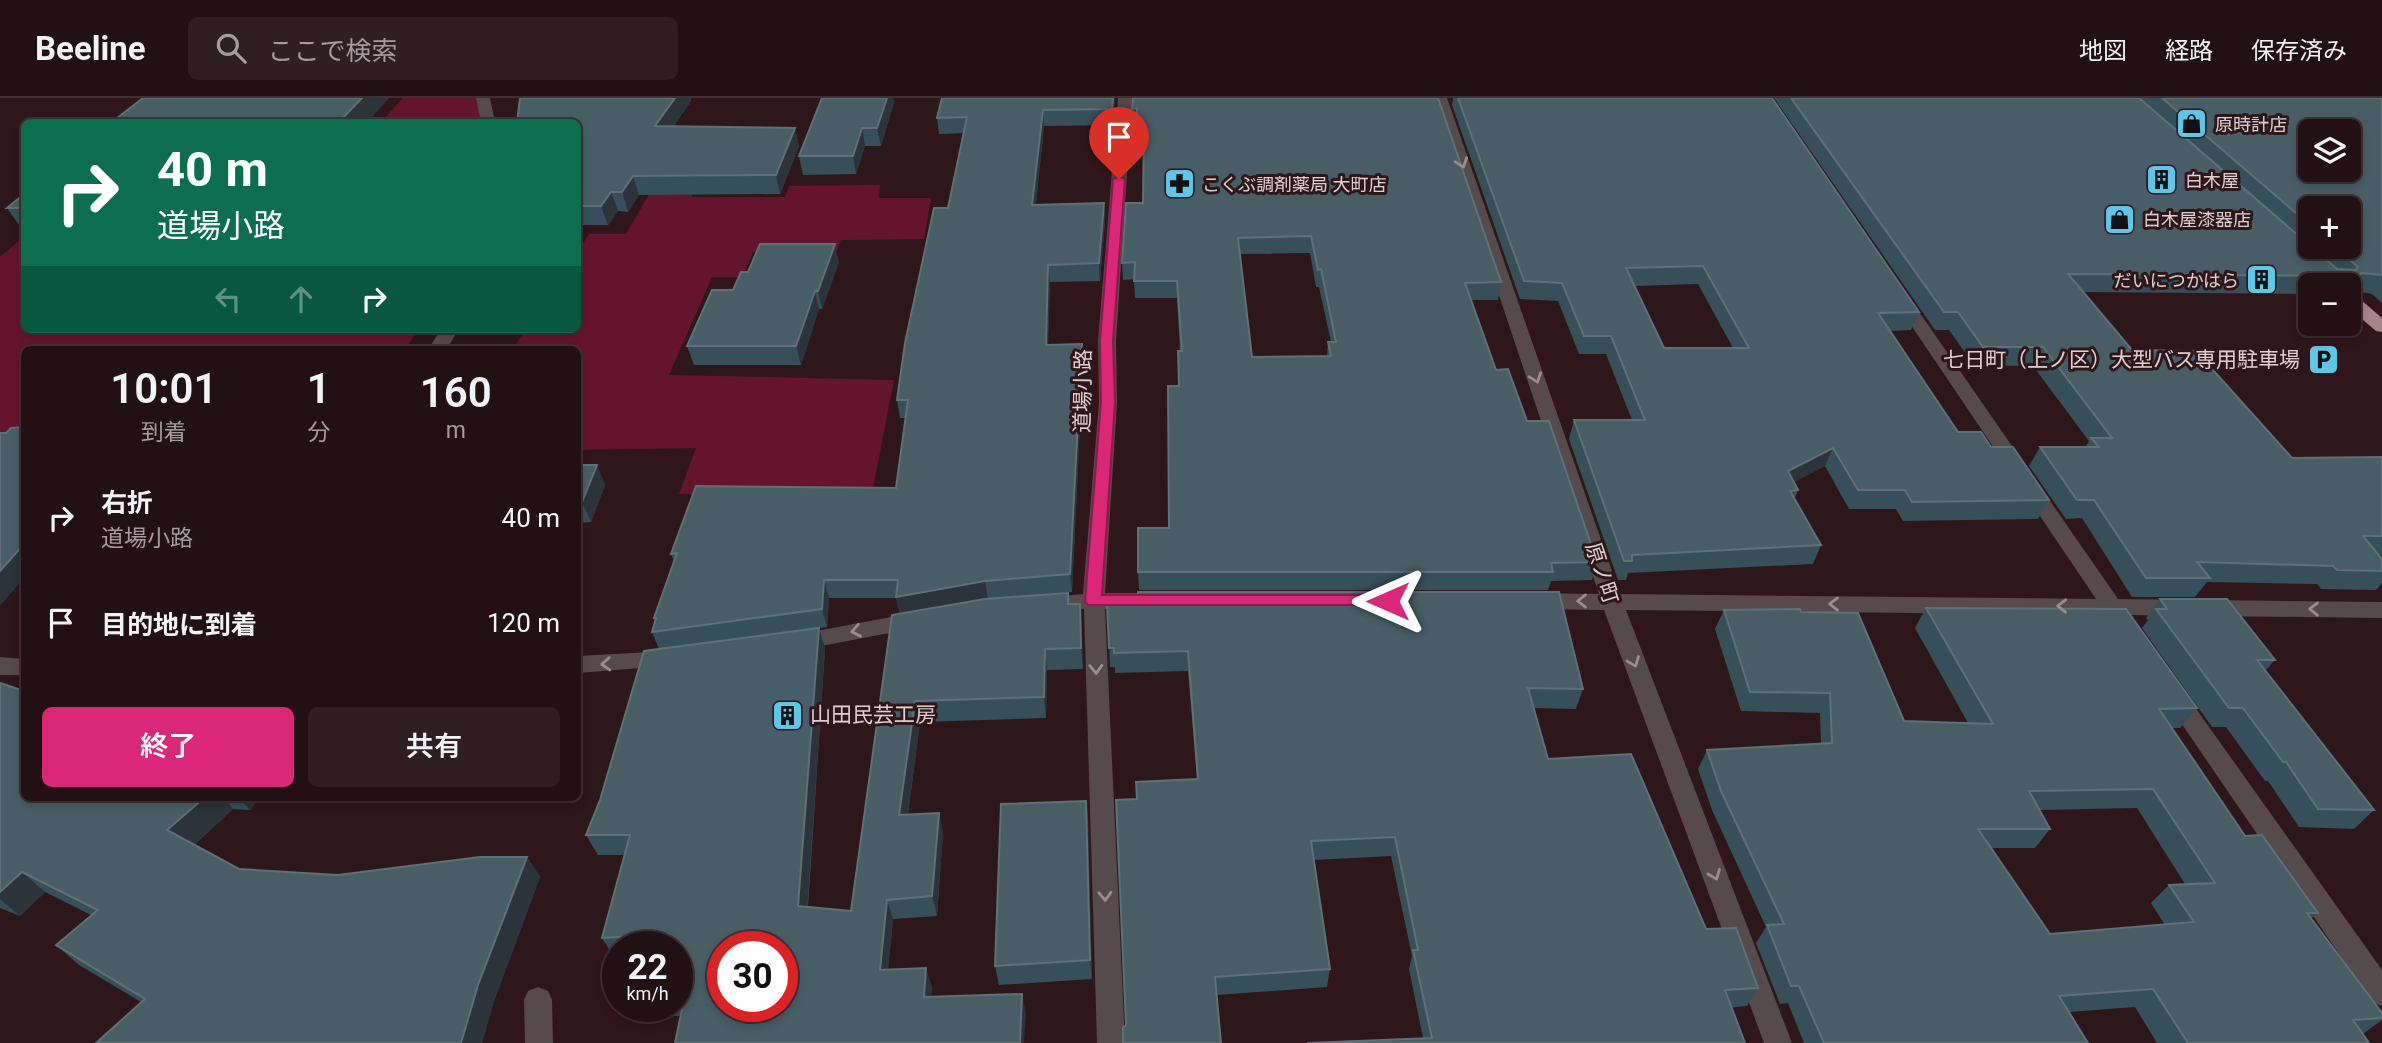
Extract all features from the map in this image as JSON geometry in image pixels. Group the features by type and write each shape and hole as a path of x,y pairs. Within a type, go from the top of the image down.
{"highway":[{"path":"2361,309 2382,327"}],"street":[{"path":"483,98 487,119"},
{"name":"道場小路","path":"1111,1043 1094,601 1108,402 1107,341 1125,98"},
{"name":"原ノ町","path":"1440,98 1612,601 1778,1043"},
{"path":"1891,283 2126,626"},
{"path":"1015,608 1094,601 1188,601"},
{"path":"1507,601 2382,610"},
{"path":"772,646 938,617"},
{"path":"581,665 694,656"},
{"path":"0,666 21,667"},
{"path":"2164,681 2382,993"},
{"path":"538,1000 539,1043"}],"shaded area":[{"path":"403,98 477,98 481,119 384,119"},
{"path":"880,185 879,198 931,198 924,239 841,240 837,250 753,252 743,277 712,277 669,375 894,380 871,499 679,494 696,448 581,450 581,346 515,346 523,333 581,333 581,246 589,234 626,234 654,186 695,186 692,197 785,197 789,186"},
{"path":"21,239 21,333 417,333 407,346 21,346 21,439 0,439 0,257"}],"building":[{"path":"143,98 362,98 342,119 116,119"},
{"path":"520,98 675,98 655,126 795,128 776,175 633,176 622,192 611,192 601,206 581,206 581,119 517,119"},
{"path":"822,98 887,98 877,128 862,128 853,156 799,156"},
{"path":"942,98 1113,98 1112,109 1043,110 1032,205 1104,203 1099,263 1048,265 1046,345 1082,344 1070,574 985,581 896,597 898,580 824,580 822,609 652,632 654,618 677,553 671,554 696,486 896,488 908,400 897,400 905,343 934,208 948,208 967,117 937,118"},
{"path":"1133,98 1438,98 1501,282 1465,283 1496,370 1508,369 1527,421 1549,421 1597,562 1551,563 1553,572 1138,572 1138,528 1169,528 1168,386 1179,386 1178,351 1182,351 1177,281 1134,281 1135,262 1122,263 1126,203 1143,203 1144,128 1137,128 1137,108 1132,109","holes":["1311,236 1318,270 1321,269 1336,342 1328,342 1331,356 1252,357 1238,238"]},
{"path":"1458,98 1772,98 1919,312 1878,313 1958,432 1981,432 1991,447 2013,447 2049,500 1912,502 1905,490 1858,490 1833,448 1788,471 1798,490 1790,491 1821,545 1632,555 1632,561 1624,561 1574,420 1645,420 1611,336 1584,336 1562,283 1524,281","holes":["1703,266 1749,348 1664,348 1626,268"]},
{"path":"1791,98 2139,98 2298,235 2298,259 2325,259 2337,269 2356,270 2358,267 2349,259 2361,259 2361,196 2298,196 2298,215 2162,98 2382,98 2382,275 2068,274 2132,350 2196,351 2292,458 2382,457 2382,536 2363,536 2382,559 2382,571 2337,570 2333,566 2197,562 2210,578 2146,578 2094,500 2077,500 2040,447 2099,447 2091,438 2112,438 2043,347 1983,347 1958,312 1944,312"},
{"path":"21,196 21,208 7,208"},
{"path":"760,244 835,244 796,346 687,346 712,290 733,290 741,272 748,272"},
{"path":"21,427 21,547 0,571 0,433 6,433 11,428"},
{"path":"581,465 597,465 582,502"},
{"path":"1138,592 1559,592 1583,689 1528,688 1548,759 1631,754 1706,929 1736,928 1758,988 1725,990 1745,1043 1307,1043 1432,1038 1413,950 1418,950 1395,837 1311,841 1330,969 1215,977 1221,1043 1123,1043 1123,1028 1126,1025 1116,800 1137,799 1136,782 1198,779 1188,651 1114,653 1114,648 1109,648 1107,605 1138,604"},
{"path":"1068,593 1068,604 1080,604 1081,648 1045,649 1044,697 915,701 899,815 939,813 932,896 887,900 880,970 926,968 924,997 1022,994 1020,1043 675,1043 679,1022 693,1022 693,931 604,931 630,835 586,835 600,800 644,651 819,628 798,906 851,911 892,615 985,599"},
{"path":"2160,599 2227,599 2275,660 2257,660 2374,810 2318,809 2286,762 2283,762 2243,708 2229,708 2156,609 2167,609"},
{"path":"1926,608 2126,609 2197,708 2159,709 2245,836 2262,835 2318,913 2307,913 2382,1013 2382,1018 2353,1020 2369,1043 2188,1043 2153,989 2059,996 2088,1043 1824,1043 1799,986 1791,986 1767,925 1784,924 1721,791 1707,750 1832,743 1830,693 1750,692 1724,610 1800,609 1801,612 1858,613 1904,721 1993,724","holes":["2153,789 2215,883 2169,885 2194,922 2050,934 1978,829 2050,829 2029,791"]},
{"path":"0,683 21,690 21,801 201,801 167,830 239,869 338,875 480,857 527,857 478,985 461,1043 96,1043 145,999 56,945 98,910 22,872 0,892"},
{"path":"1086,801 1090,960 995,966 1001,804"}],"place":[{"name":"原時計店","path":"2192,124"},
{"name":"白木屋","path":"2162,180"},
{"name":"こくぶ調剤薬局 大町店","path":"1179,184"},
{"name":"白木屋漆器店","path":"2120,219"},
{"name":"だいにつかはら","path":"2262,280"},
{"name":"七日町（上ノ区）大型バス専用駐車場","path":"2323,360"},
{"name":"山田民芸工房","path":"787,715"}],"route":[{"path":"1119,179 1107,341 1108,402 1094,601 1388,601"}]}
